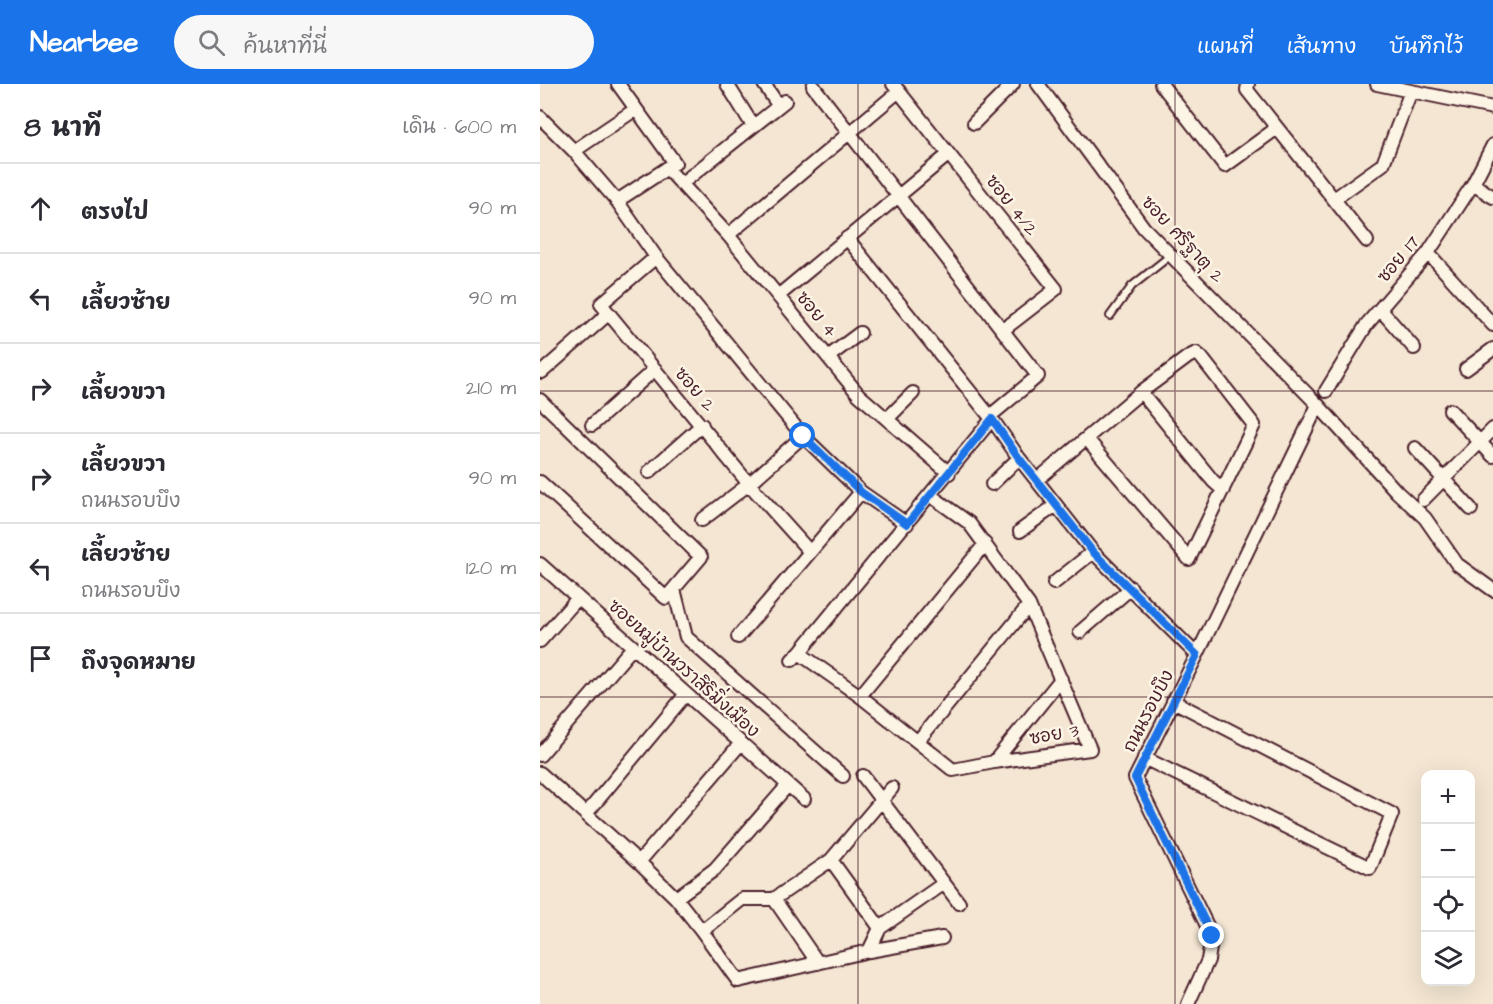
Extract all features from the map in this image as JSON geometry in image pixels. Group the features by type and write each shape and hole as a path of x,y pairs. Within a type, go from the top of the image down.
{"street":[{"path":"617,201 675,163 618,84"},
{"path":"727,84 753,126"},
{"path":"681,184 781,103 764,84"},
{"path":"974,123 1014,84"},
{"name":"ซอย ศรีฐาตุ 2","path":"1038,84 1144,228 1318,405 1397,492 1425,518 1457,564 1493,590"},
{"path":"1161,84 1226,166 1277,129"},
{"path":"1248,84 1247,90 1367,242"},
{"path":"1377,84 1493,108"},
{"path":"540,117 574,151 617,201 656,257 803,436 861,492 907,524 991,417 1038,376 813,86"},
{"name":"ซอย 4/2","path":"728,235 849,132 896,88 1056,289 1003,330"},
{"path":"1334,199 1383,164 1411,91"},
{"path":"574,151 636,109"},
{"name":"ซอย 17","path":"1326,391 1367,324 1428,253 1473,184 1493,145"},
{"path":"778,296 949,154"},
{"name":"ซอย 4","path":"667,168 728,235 859,394 949,473"},
{"path":"1473,184 1493,197"},
{"path":"847,238 991,417 1019,458 1093,552 1197,655"},
{"path":"1428,253 1493,325"},
{"path":"542,372 608,314 601,304 656,257"},
{"path":"1380,309 1414,348"},
{"name":"ซอย 2","path":"608,314 810,552"},
{"path":"828,357 860,333"},
{"path":"1466,369 1493,349"},
{"path":"1037,480 1141,392 1196,353 1202,357 1254,425 1189,559 1088,439"},
{"path":"592,425 655,369"},
{"path":"1141,392 1213,481 1223,490"},
{"path":"887,418 913,393"},
{"path":"540,400 701,557 666,598 540,482"},
{"name":"ถนนรอบบึง","path":"1188,1004 1208,960 1212,936 1135,778 1318,405"},
{"path":"1450,410 1493,456"},
{"path":"649,472 702,425"},
{"path":"1423,500 1493,429"},
{"path":"702,520 750,484 803,436"},
{"path":"1415,448 1471,509"},
{"path":"992,484 1019,458"},
{"path":"738,637 861,492"},
{"name":"ซอย 3","path":"907,524 795,656 860,696 953,770 1090,749 1029,605 969,523 930,495"},
{"path":"1020,531 1056,505"},
{"path":"860,696 985,544"},
{"path":"1054,583 1093,552"},
{"name":"ซอยหมู่บ้านวราสิริมิ่งเมือง","path":"540,564 804,799"},
{"path":"674,588 686,637 843,776"},
{"path":"1080,632 1131,588"},
{"path":"540,642 578,598"},
{"path":"918,741 1029,605"},
{"path":"540,755 633,647"},
{"path":"994,762 1061,680"},
{"path":"586,814 686,694"},
{"path":"1144,758 1370,867 1392,814 1173,700"},
{"path":"639,862 741,743"},
{"path":"540,773 676,898 738,981 869,951 942,938"},
{"path":"863,776 958,903"},
{"path":"676,898 715,868 788,785"},
{"path":"702,931 742,899 774,899 831,860 892,788"},
{"path":"831,860 880,928"},
{"path":"869,951 880,928 943,884"},
{"path":"774,899 819,963"}],"lane":[{"path":"1110,316 1132,286 1171,255"}],"route":[{"path":"803,436 861,492 907,524 992,419 1019,458 1093,552 1197,655 1135,778 1212,936"}]}
